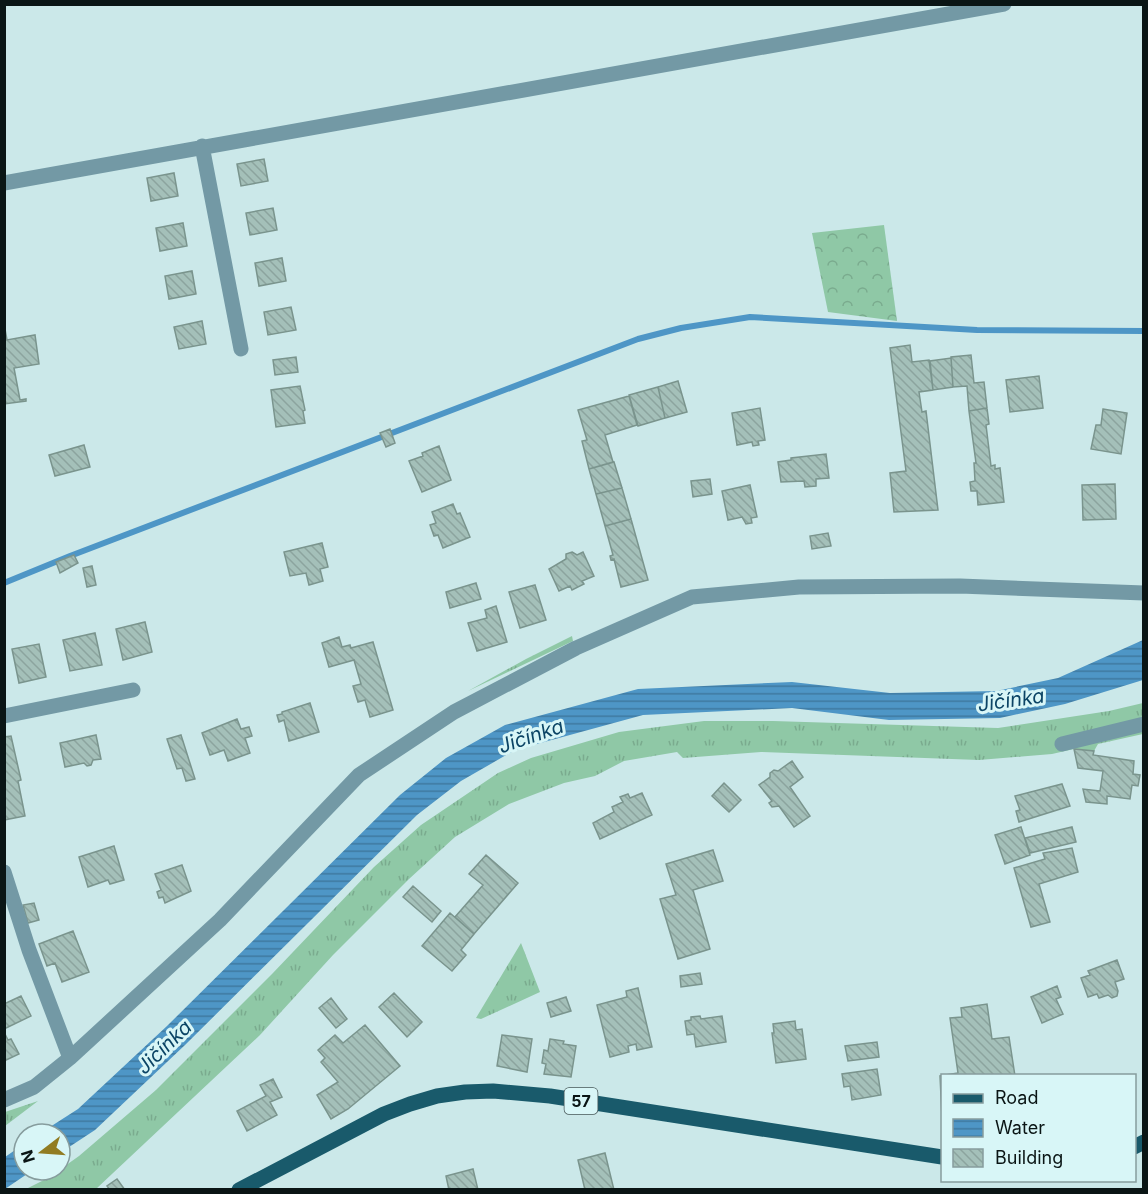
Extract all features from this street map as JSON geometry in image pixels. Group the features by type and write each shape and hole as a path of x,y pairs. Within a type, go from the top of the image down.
{"main road":[{"name":"57","path":"238,1190 384,1114 437,1096 493,1091 550,1096 941,1157"}],"street":[{"path":"4,183 1004,4"},
{"path":"202,146 241,349"},
{"path":"4,1100 34,1087 70,1058 220,920 359,775 464,707 576,648 692,597 800,587 960,586 1143,593"},
{"path":"4,716 133,690"},
{"path":"1062,744 1143,724"},
{"path":"4,872 29,950 70,1058"}],"green space":[{"path":"884,225 897,321 828,312 812,233"},
{"path":"572,636 573,641 468,691 526,659"},
{"path":"1143,703 1143,734 1098,744 1094,751 1074,749 1052,754 979,760 761,752 683,758 677,752 624,761 595,776 564,783 509,804 455,837 409,879 333,955 260,1035 96,1189 24,1190 40,1182 72,1182 72,1161 156,1090 272,974 374,867 421,825 498,773 531,758 619,732 704,721 998,728 1109,711"},
{"path":"521,943 540,992 481,1019 476,1018"},
{"path":"38,1101 5,1126 5,1112"}],"water":[{"name":"Jičínka","path":"1143,640 1143,680 1065,704 1000,718 889,720 792,708 643,715 515,750 461,781 417,815 185,1045 95,1130 72,1145 72,1122 58,1122 78,1109 167,1026 400,795 446,758 505,725 638,689 792,682 890,693 996,691 1058,678"},
{"path":"12,1152 12,1182 15,1182 5,1189 5,1157"}],"building":[{"path":"264,159 268,181 241,186 237,164"},
{"path":"174,173 178,196 151,201 147,178"},
{"path":"273,208 277,230 250,235 246,213"},
{"path":"183,223 187,246 160,251 156,228"},
{"path":"282,258 286,281 259,286 255,263"},
{"path":"192,271 196,294 169,299 165,276"},
{"path":"291,307 296,330 268,335 264,312"},
{"path":"202,321 206,344 179,349 174,327"},
{"path":"4,324 7,340 35,335 39,364 14,368 20,400 26,399 26,401 4,404"},
{"path":"910,345 912,362 929,360 933,390 919,392 922,412 926,411 938,510 894,512 890,473 906,471 890,348"},
{"path":"971,355 974,383 984,382 987,408 969,411 967,386 953,387 951,357"},
{"path":"296,357 298,372 275,375 273,360"},
{"path":"951,358 953,387 933,390 930,361"},
{"path":"1039,376 1043,408 1010,412 1006,380"},
{"path":"678,381 687,412 665,418 658,387"},
{"path":"300,386 305,423 276,427 271,390"},
{"path":"658,387 665,418 638,426 629,395"},
{"path":"629,396 637,425 605,435 613,462 589,469 582,441 587,440 578,410"},
{"path":"760,408 765,440 758,441 759,445 753,446 752,442 737,445 732,413"},
{"path":"987,408 989,424 986,425 991,466 995,465 995,469 1000,468 1004,502 978,505 977,491 971,491 970,482 975,481 974,463 976,463 969,411"},
{"path":"1103,409 1127,413 1121,454 1091,449 1096,425 1101,425"},
{"path":"390,429 395,443 386,447 380,433"},
{"path":"84,445 90,467 55,476 49,455"},
{"path":"439,446 451,480 422,492 409,461"},
{"path":"826,454 829,478 816,479 816,486 805,487 804,481 781,482 778,462 791,460 791,458"},
{"path":"614,462 622,488 596,494 589,469"},
{"path":"710,479 712,494 693,497 691,481"},
{"path":"1115,484 1116,519 1083,520 1082,485"},
{"path":"750,485 757,517 751,518 752,523 746,524 742,517 728,520 722,491"},
{"path":"622,488 631,519 605,526 596,494"},
{"path":"453,504 457,514 460,513 470,537 443,548 438,535 434,536 430,525 436,523 432,512"},
{"path":"631,519 648,580 621,587 614,559 611,560 610,556 613,555 605,526"},
{"path":"828,533 831,546 812,549 810,536"},
{"path":"322,543 328,567 320,569 323,581 309,585 306,573 290,576 284,552"},
{"path":"572,552 577,555 583,552 594,576 582,581 584,584 572,590 570,586 559,591 549,569 566,559 566,554"},
{"path":"74,555 78,563 60,573 56,562"},
{"path":"92,566 96,585 87,587 83,568"},
{"path":"476,583 481,599 450,608 446,592"},
{"path":"535,585 546,620 520,628 509,592"},
{"path":"496,606 507,642 477,651 468,623 487,618 485,610"},
{"path":"145,622 152,652 123,660 116,629"},
{"path":"95,633 102,665 70,671 63,640"},
{"path":"339,637 342,647 350,645 351,648 373,642 393,710 370,717 365,700 358,702 353,686 361,684 354,660 329,667 322,643"},
{"path":"39,644 46,677 19,683 12,649"},
{"path":"310,703 319,732 289,741 284,720 279,722 277,715"},
{"path":"237,719 241,729 249,727 252,736 245,738 250,753 228,761 224,750 210,755 202,733"},
{"path":"96,735 101,759 93,760 91,765 87,766 84,763 65,767 60,743"},
{"path":"181,735 195,779 186,781 182,768 177,769 167,739"},
{"path":"11,736 21,780 18,781 25,816 4,820 4,737"},
{"path":"1074,749 1094,751 1093,755 1134,761 1133,774 1140,775 1138,786 1132,785 1130,799 1107,796 1107,804 1086,802 1083,789 1100,791 1103,771 1078,768"},
{"path":"792,761 803,777 790,787 810,816 794,827 779,806 772,807 769,803 772,801 759,785 770,777 770,773 774,770 778,771"},
{"path":"724,783 741,800 729,812 712,796"},
{"path":"1062,784 1070,806 1019,822 1016,811 1020,810 1015,796"},
{"path":"642,793 652,815 600,839 593,823 614,812 612,807 623,802 620,797 628,794 630,798"},
{"path":"1021,827 1030,855 1005,864 995,835"},
{"path":"1072,827 1076,842 1030,853 1025,838"},
{"path":"114,846 124,880 110,884 108,880 88,887 79,857"},
{"path":"1072,848 1078,872 1039,884 1050,922 1031,927 1014,868 1045,859 1043,853"},
{"path":"713,850 723,881 693,890 710,949 678,959 660,899 676,895 666,864"},
{"path":"486,855 518,883 474,934 455,917 483,885 469,874"},
{"path":"182,865 191,891 165,903 163,897 159,898 157,892 161,890 155,874"},
{"path":"413,886 441,911 432,922 403,897"},
{"path":"34,903 39,920 28,923 23,905"},
{"path":"450,913 474,934 461,950 466,955 452,971 422,946"},
{"path":"73,931 89,972 62,982 55,963 47,966 39,944"},
{"path":"1117,960 1124,979 1115,982 1117,996 1112,998 1108,995 1099,998 1097,994 1088,997 1081,978 1090,975 1088,971"},
{"path":"700,973 702,984 681,987 680,976"},
{"path":"1057,986 1061,997 1056,999 1063,1014 1042,1023 1031,997"},
{"path":"638,988 652,1047 637,1050 636,1044 628,1046 629,1052 610,1057 597,1005 627,997 626,991"},
{"path":"394,993 422,1022 407,1037 379,1007"},
{"path":"21,996 31,1016 4,1029 4,1004"},
{"path":"566,997 571,1011 551,1017 547,1003"},
{"path":"331,998 347,1019 336,1028 319,1008"},
{"path":"987,1004 992,1039 1009,1037 1015,1074 952,1074 958,1073 950,1018 962,1017 961,1008"},
{"path":"700,1016 701,1019 722,1016 726,1042 696,1047 694,1034 687,1035 685,1021 691,1020 691,1017"},
{"path":"795,1021 796,1030 802,1029 806,1059 776,1063 773,1024"},
{"path":"365,1025 400,1066 348,1109 331,1119 317,1095 338,1082 321,1062 325,1058 318,1050 335,1035 343,1043"},
{"path":"4,1032 8,1040 11,1039 19,1054 4,1061"},
{"path":"502,1035 532,1039 527,1072 497,1066"},
{"path":"550,1039 576,1046 571,1077 544,1074 546,1064 542,1063 544,1050 548,1051"},
{"path":"877,1042 879,1057 848,1061 845,1046"},
{"path":"877,1069 881,1095 852,1100 850,1086 844,1087 842,1074"},
{"path":"273,1079 282,1097 270,1102 277,1115 247,1131 237,1111 266,1096 260,1085"},
{"path":"605,1153 614,1190 585,1190 578,1160"},
{"path":"473,1169 478,1190 449,1190 446,1176"},
{"path":"117,1179 125,1190 110,1190 107,1186"}],"waterway":[{"path":"4,583 638,339 681,328 750,317 977,330 1144,331"}]}
